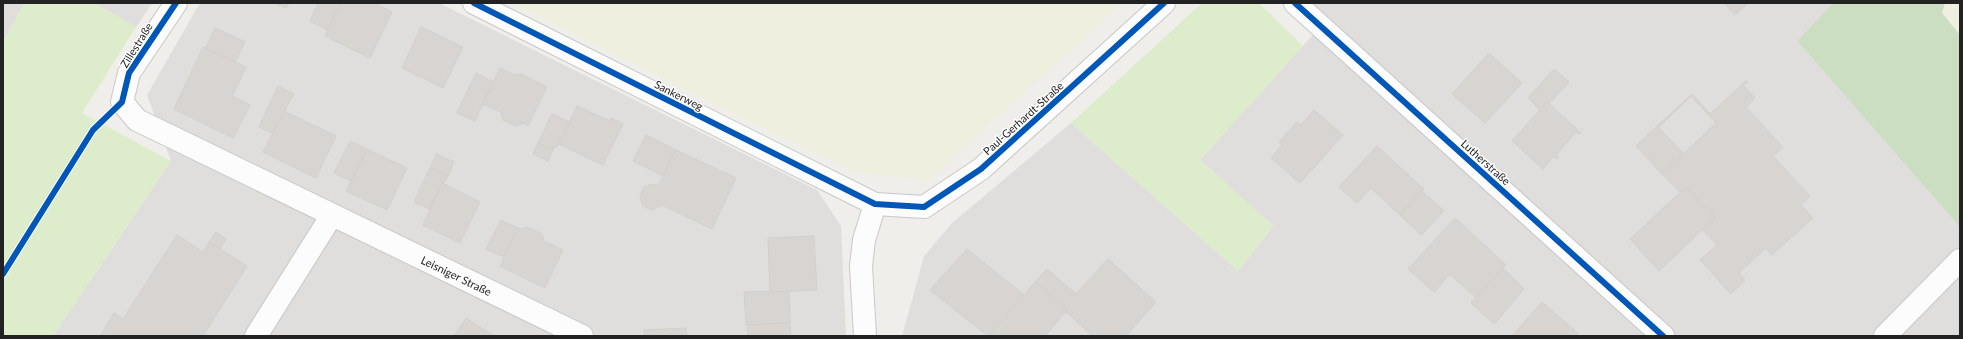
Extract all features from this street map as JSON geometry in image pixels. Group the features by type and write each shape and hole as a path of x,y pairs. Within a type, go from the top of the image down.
{"street":[{"name":"Zillestraße","path":"122,102 130,73 176,3"},
{"name":"Sankerweg","path":"474,3 875,204"},
{"name":"Paul-Gerhardt-Straße","path":"875,204 924,207 981,169 1164,3"},
{"name":"Lutherstraße","path":"1295,3 1663,336"},
{"name":"Leisniger Straße","path":"122,102 138,120 582,336"},
{"path":"865,336 862,266 864,240 875,204"},
{"path":"256,336 332,215"},
{"path":"1885,336 1960,260"}],"shaded area":[{"path":"3,3 25,3 3,41"},
{"path":"94,3 152,3 136,27"},
{"path":"200,3 439,3 817,190 841,226 846,336 53,336 171,161 147,95"},
{"path":"1312,3 1833,3 1797,41 1960,227 1960,336 902,336 924,256 952,223 1071,123 1238,271 1273,226 1200,160 1328,18"}],"green space":[{"path":"25,3 94,3 136,27 82,113 171,161 53,336 3,336 3,41"},
{"path":"511,3 1123,3 929,180 853,172"},
{"path":"1202,3 1259,3 1303,46 1200,160 1273,226 1238,271 1071,123"},
{"path":"1833,3 1945,3 1942,13 1960,35 1960,227 1797,41"},
{"path":"1945,3 1960,3 1960,35 1942,13"}],"building":[{"path":"275,3 289,3 286,8"},
{"path":"318,3 341,3 328,30 310,21"},
{"path":"341,3 373,3 392,12 370,58 325,36"},
{"path":"1724,3 1748,3 1735,15"},
{"path":"421,27 463,47 443,88 402,68"},
{"path":"215,28 245,42 235,62 206,48"},
{"path":"203,47 246,67 232,96 250,105 233,138 174,109"},
{"path":"1489,53 1522,83 1485,123 1452,94"},
{"path":"500,68 515,75 521,74 547,87 528,126 524,123 516,126 503,120 501,112 483,104"},
{"path":"1554,69 1569,82 1549,104 1547,102 1540,110 1528,98"},
{"path":"476,73 493,82 475,121 457,113"},
{"path":"1746,81 1748,82 1743,85 1755,98 1746,107 1783,147 1773,156 1810,196 1801,205 1813,218 1772,255 1766,248 1739,273 1745,280 1731,294 1700,260 1717,245 1703,230 1715,218 1686,187 1680,192 1662,174 1716,123 1691,96 1659,127 1657,126 1692,94 1710,114"},
{"path":"278,86 294,94 272,133 259,127"},
{"path":"1547,102 1581,133 1579,134 1576,132 1556,155 1558,157 1557,159 1554,156 1543,169 1512,141"},
{"path":"577,106 610,121 611,118 623,124 603,165 559,144"},
{"path":"1314,110 1343,135 1300,183 1271,158 1282,145 1279,142 1297,122 1301,125"},
{"path":"284,111 336,136 316,178 263,152"},
{"path":"552,114 570,122 559,144 553,150 538,143"},
{"path":"1657,126 1684,154 1662,174 1636,146"},
{"path":"646,135 676,150 663,176 633,161"},
{"path":"350,141 367,149 351,181 334,173"},
{"path":"538,143 553,150 548,161 533,154"},
{"path":"1377,146 1424,189 1400,215 1371,188 1357,203 1339,187"},
{"path":"367,149 407,168 387,210 346,191"},
{"path":"676,150 736,178 712,229 662,205 652,210 643,206 640,196 644,187 653,184 658,186"},
{"path":"436,154 454,162 448,176 430,168"},
{"path":"430,168 448,176 429,209 414,202"},
{"path":"442,183 480,202 460,243 423,225"},
{"path":"1686,187 1715,218 1659,271 1630,239"},
{"path":"1422,191 1444,211 1421,235 1400,215"},
{"path":"1455,218 1506,265 1476,298 1450,274 1434,292 1408,269"},
{"path":"501,220 518,228 504,257 486,249"},
{"path":"527,227 542,234 544,241 563,250 545,288 500,266 518,228 521,229"},
{"path":"216,232 226,239 220,249 209,242"},
{"path":"177,235 203,252 209,242 247,266 203,336 100,336 114,313 123,319"},
{"path":"814,236 817,290 770,292 768,238"},
{"path":"967,249 1024,295 988,336 930,290"},
{"path":"1108,259 1156,302 1126,336 1093,336 1066,312 1067,310 1035,282 1047,269 1076,294"},
{"path":"1503,268 1524,289 1494,324 1471,303"},
{"path":"1035,282 1067,310 1045,336 988,336"},
{"path":"744,292 789,292 790,323 746,325"},
{"path":"1542,302 1578,333 1576,336 1512,336"},
{"path":"466,318 494,336 454,336"},
{"path":"790,323 791,336 748,336 747,325"},
{"path":"686,328 687,336 645,336 644,330"}],"cycle path":[{"path":"3,274 93,130 122,102 129,73 176,3"},
{"path":"474,3 875,204 924,207 981,169 1164,3"},
{"path":"1295,3 1663,336"}]}
